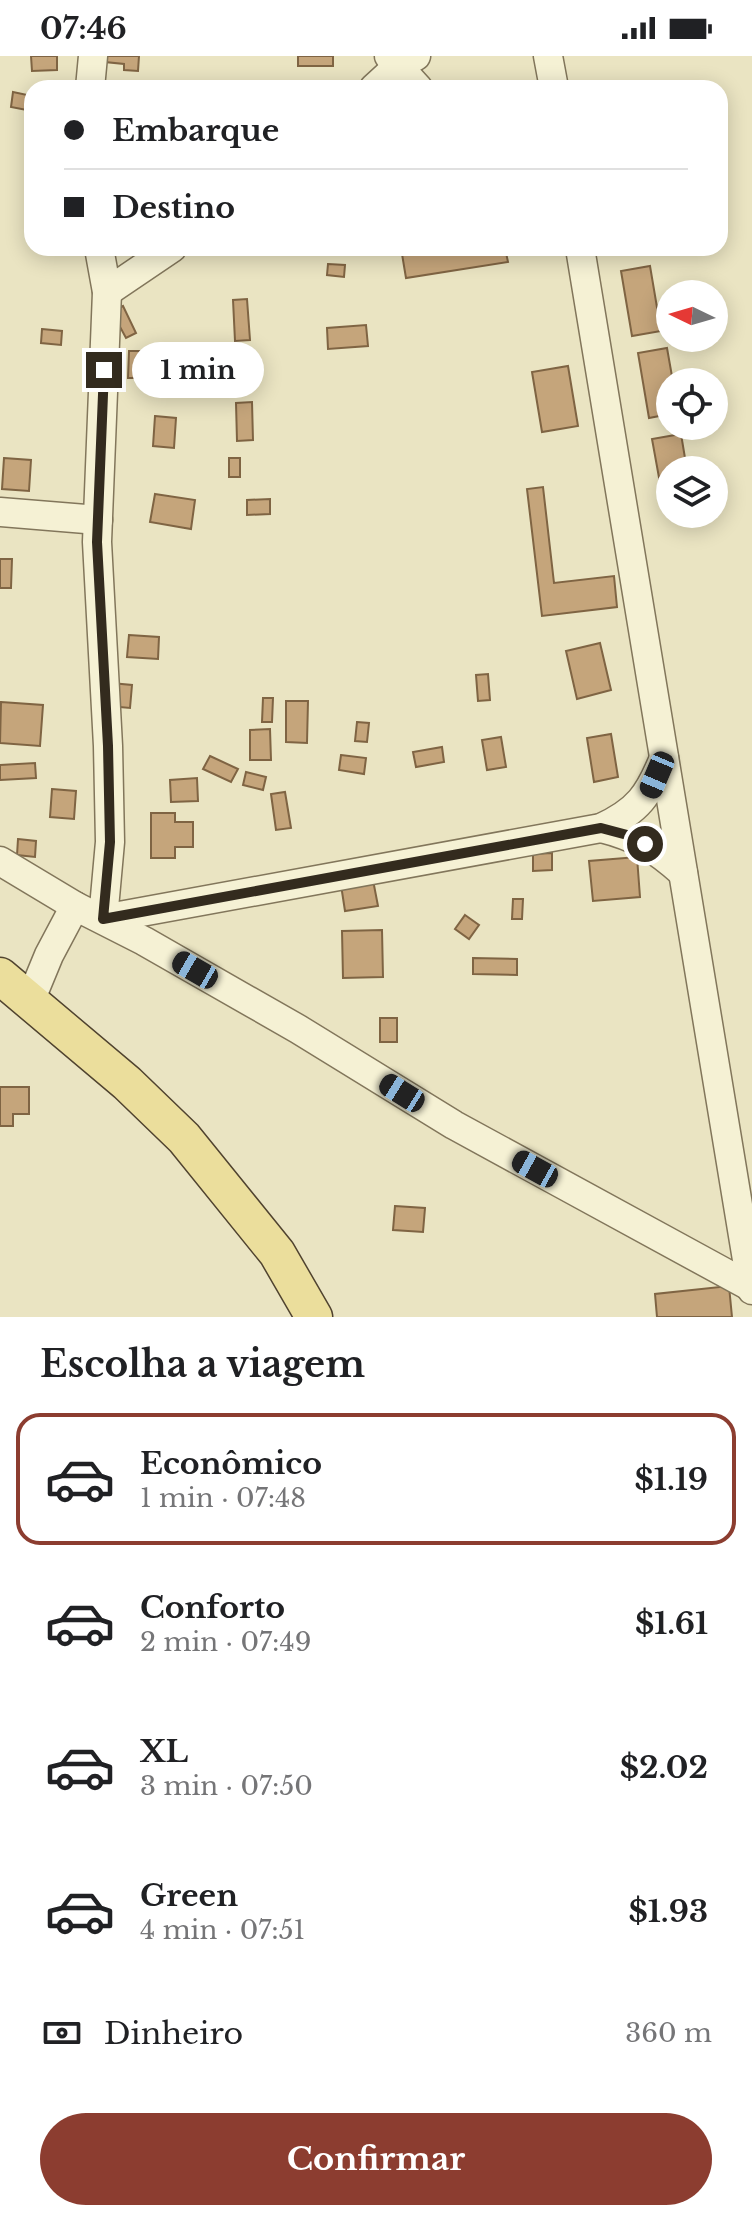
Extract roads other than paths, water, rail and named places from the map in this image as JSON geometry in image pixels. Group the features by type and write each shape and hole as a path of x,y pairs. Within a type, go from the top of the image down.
{"main road":[{"path":"0,976 127,1083 184,1138 277,1253 314,1317"}],"street":[{"path":"91,80 93,56"},
{"path":"548,56 552,80"},
{"path":"381,80 401,59 413,80"},
{"path":"100,256 107,292 98,520 110,842 103,919"},
{"path":"107,292 160,256"},
{"path":"581,256 752,1289"},
{"path":"0,512 98,520"},
{"path":"103,919 601,828 626,817 650,792 664,758"},
{"path":"601,828 631,836 683,873"},
{"path":"0,861 298,1029 454,1125 752,1289"},
{"path":"30,1001 49,955 75,906"}]}
